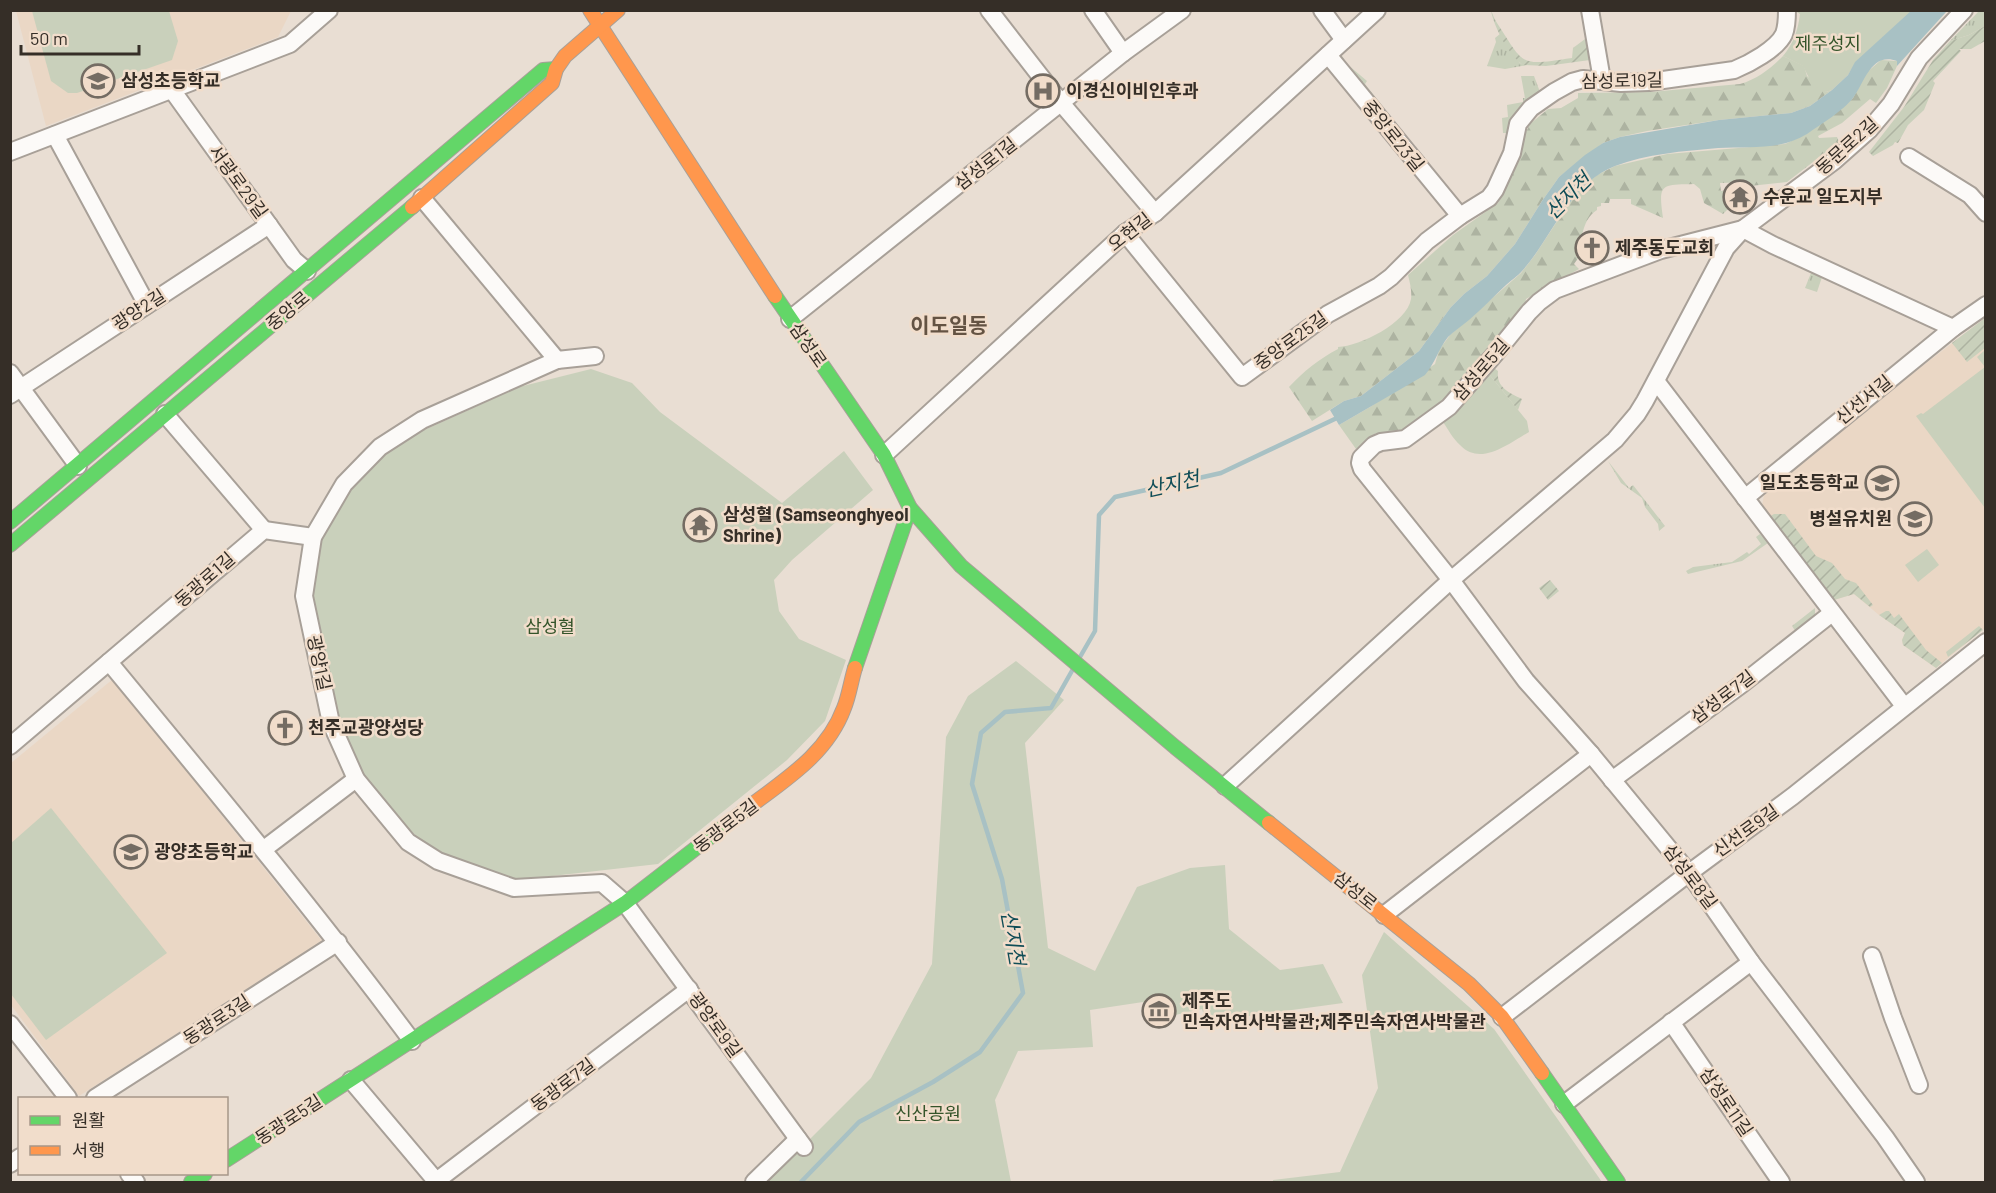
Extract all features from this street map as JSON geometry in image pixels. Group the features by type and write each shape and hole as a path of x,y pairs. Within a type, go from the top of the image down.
{"street":[{"path":"10,152 290,44 328,10"},
{"name":"삼성로","path":"590,10 790,319 884,455 910,508 962,566 1045,638 1122,700 1175,747 1469,984 1502,1017 1618,1182"},
{"name":"중앙로","path":"10,545 422,198 552,83 556,69 565,56 618,10"},
{"path":"989,10 1062,104 1155,213"},
{"path":"1093,10 1124,53"},
{"name":"삼성로1길","path":"790,319 1124,53 1182,10"},
{"path":"1322,10 1344,40"},
{"name":"오현길","path":"884,455 1125,232 1155,213 1377,10"},
{"path":"1590,10 1602,80"},
{"name":"삼성로19길","path":"1460,216 1489,198 1495,190 1512,153 1518,124 1531,108 1572,82 1583,79 1621,83 1649,82 1734,70 1744,66 1778,42 1784,34 1787,10"},
{"name":"동문로2길","path":"1764,214 1853,146 1869,130 1891,104 1919,58 1964,10"},
{"name":"중앙로23길","path":"1328,55 1460,216"},
{"name":"중앙로","path":"10,522 543,70 556,69"},
{"name":"서광로29길","path":"172,90 294,260 307,271"},
{"path":"55,135 147,305"},
{"path":"1909,157 1970,195 1986,213"},
{"path":"422,198 557,360"},
{"name":"삼성로5길","path":"1225,786 1451,580 1615,440 1637,414 1726,248 1743,229 1764,214"},
{"name":"중앙로25길","path":"1125,232 1242,377 1328,314 1392,277 1427,241 1460,216"},
{"name":"광양2길","path":"16,392 268,225"},
{"path":"1743,229 1953,328"},
{"name":"삼성로5길","path":"1451,580 1362,468 1360,463 1369,449 1381,442 1405,439 1444,411 1529,312 1555,290 1661,250 1743,229"},
{"name":"신선서길","path":"1745,498 1953,328 1986,305"},
{"name":"광양1길","path":"595,356 557,360 422,420 380,447 344,484 313,537 304,596 331,723 356,779 408,842 438,861 514,888 602,883 626,903"},
{"path":"10,373 16,392 78,466"},
{"path":"1656,381 1904,706"},
{"path":"165,414 264,530 313,537"},
{"name":"동광로5길","path":"228,1159 626,903 812,759 831,735 844,709 859,653 910,508"},
{"name":"동광로1길","path":"12,743 264,530"},
{"name":"삼성로8길","path":"1451,580 1526,681 1591,754 1689,873 1751,962 1886,1137 1916,1182"},
{"name":"삼성로7길","path":"1612,780 1750,678 1832,613"},
{"name":"신선로9길","path":"1502,1017 1793,796 1986,642"},
{"path":"109,662 264,849 338,942 412,1041"},
{"path":"1384,915 1591,754"},
{"path":"264,849 356,779"},
{"name":"광양로9길","path":"626,903 801,1143 754,1182"},
{"name":"동광로3길","path":"97,1097 338,942"},
{"path":"1872,956 1919,1085"},
{"path":"1564,1104 1751,962"},
{"name":"동광로7길","path":"436,1182 689,989"},
{"name":"삼성로11길","path":"1671,1022 1781,1182"},
{"path":"10,1024 67,1097"},
{"path":"351,1080 436,1182"}],"shaded area":[{"name":"삼성초등학교","path":"16,11 291,11 278,37 46,126"},
{"name":"일도초등학교","path":"1985,318 1985,628 1936,668 1903,645 1902,640 1905,633 1854,594 1834,600 1762,506 1764,495 1912,374"},
{"name":"광양초등학교","path":"113,679 322,941 79,1096 11,1005 11,763"}],"green space":[{"path":"32,11 169,11 178,41 172,60 77,93 68,93 51,81"},
{"path":"1491,11 1513,48 1525,60 1542,62 1572,58 1573,48 1585,39 1590,60 1546,66 1523,65 1503,41"},
{"name":"제주성지","path":"1795,11 1912,11 1856,62 1848,75 1832,90 1826,92 1812,84 1803,66 1783,56 1798,26 1800,14"},
{"path":"1979,11 1985,11 1985,26 1969,35 1950,41"},
{"path":"1985,26 1985,41 1971,49 1959,49 1961,51 1933,81 1935,83 1924,110 1908,125 1898,143 1895,142 1873,156 1869,152 1904,107 1933,60 1950,41 1969,35"},
{"path":"1500,34 1520,63 1527,65 1505,69 1487,66 1496,42 1495,38"},
{"path":"1342,56 1347,64 1367,81 1365,84 1383,107 1380,108 1341,59"},
{"path":"1783,56 1804,66 1807,76 1826,92 1832,90 1810,106 1791,113 1719,120 1647,131 1603,143 1559,177 1515,244 1487,276 1451,307 1419,351 1361,396 1344,401 1312,421 1289,387 1338,347 1370,338 1401,316 1408,308 1411,299 1408,275 1453,235 1498,203 1520,159 1524,136 1530,124 1548,109 1561,108 1578,98 1578,93 1650,92 1740,84 1763,73"},
{"path":"1881,60 1897,61 1897,66 1887,88 1876,103 1870,99 1842,123 1818,136 1819,138 1837,137 1839,142 1787,182 1750,186 1749,182 1720,183 1721,191 1729,190 1729,208 1723,214 1704,203 1700,189 1694,184 1664,188 1661,198 1663,218 1631,204 1631,199 1610,199 1609,203 1601,203 1601,206 1597,207 1597,210 1587,220 1578,240 1576,257 1579,257 1574,264 1579,269 1526,299 1525,305 1503,333 1442,404 1409,429 1399,433 1376,433 1356,449 1339,425 1435,364 1439,350 1450,335 1521,273 1569,203 1582,187 1597,175 1615,166 1667,154 1785,144 1806,134 1844,106 1853,98 1866,73"},
{"path":"1521,76 1534,76 1540,92 1523,104 1509,133 1503,133 1502,118 1508,117 1507,105 1523,102 1525,98"},
{"path":"1811,273 1822,277 1817,292 1805,288"},
{"path":"1985,318 1985,348 1967,362 1952,343"},
{"path":"1985,350 1985,367 1977,357"},
{"path":"1985,367 1985,508 1916,416 1923,414"},
{"path":"1494,368 1498,371 1499,381 1504,389 1522,399 1518,410 1489,374"},
{"name":"삼성혈","path":"591,369 632,383 660,412 782,503 844,451 873,490 792,560 774,580 779,611 799,639 846,660 825,721 787,760 658,864 507,881 429,848 392,813 356,768 335,717 311,592 320,534 349,490 398,442 519,387"},
{"path":"1489,374 1527,421 1529,432 1495,451 1477,454 1460,445 1443,422"},
{"path":"1608,461 1629,488 1633,485 1665,526 1659,531 1658,524 1645,507 1642,498 1621,483"},
{"path":"1774,514 1785,514 1816,556 1832,563 1845,579 1856,583 1873,605 1870,607 1854,594 1834,600 1769,517"},
{"path":"1760,534 1768,543 1742,561 1688,574 1686,571 1693,567 1732,562 1747,552 1749,554 1761,544 1756,537"},
{"path":"1927,549 1939,565 1918,582 1905,565"},
{"path":"1550,580 1559,591 1548,600 1539,588"},
{"path":"1815,608 1815,618 1796,632 1792,626"},
{"path":"1889,611 1894,618 1899,614 1926,650 1942,663 1936,668 1903,645 1902,640 1905,633 1879,615"},
{"path":"1979,626 1983,630 1948,657 1946,652"},
{"name":"신산공원","path":"1016,661 1064,700 1025,743 1048,948 1095,971 1137,887 1190,868 1225,865 1229,929 1280,970 1323,964 1343,1003 1206,1022 1202,1009 1148,1021 1143,1002 1090,1010 1093,1047 1018,1051 995,1100 1011,1182 767,1182 871,1078 932,964 946,737 968,696"},
{"path":"51,808 167,953 46,1040 11,994 10,844"},
{"path":"1384,932 1494,1029 1602,1182 1273,1182 1273,1180 1340,1172 1378,1088 1362,975"}],"water":[{"path":"1912,10 1947,11 1897,66 1897,61 1888,59 1875,65 1849,103 1807,134 1775,145 1718,148 1652,156 1615,166 1599,174 1574,198 1534,257 1521,272 1448,337 1425,375 1339,425 1330,410 1344,401 1361,396 1419,351 1451,307 1487,276 1515,244 1559,177 1585,155 1603,143 1620,137 1719,120 1791,113 1810,106 1848,75 1855,62"}],"waterway":[{"name":"산지천","path":"1080,657 1095,631 1099,515 1115,497 1221,473 1339,417"},
{"name":"산지천","path":"801,1182 859,1122 933,1082 980,1052 1023,993 1002,879 972,784 981,733 1005,712 1051,708 1073,669"}],"traffic: fast":[{"path":"10,522 543,70 556,69"},
{"path":"10,545 412,207"},
{"path":"775,296 884,455 910,508 961,566 1175,747 1269,823"},
{"path":"855,668 910,508"},
{"path":"228,1159 625,903 749,807"},
{"path":"1542,1073 1618,1182"},
{"path":"191,1182 203,1175"}],"traffic: slow":[{"path":"590,10 775,296"},
{"path":"412,207 552,83 556,69 565,56 618,10"},
{"path":"749,807 791,776 827,739 844,708 855,668"},
{"path":"1269,823 1469,984 1502,1017 1542,1073"}],"place":[{"name":"삼성초등학교","path":"98,81"},
{"name":"이경신이비인후과","path":"1043,91"},
{"name":"수운교 일도지부","path":"1740,197"},
{"name":"제주동도교회","path":"1592,248"},
{"name":"일도초등학교","path":"1882,483"},
{"name":"병설유치원","path":"1915,519"},
{"name":"삼성혈 (Samseonghyeol Shrine)","path":"700,525"},
{"name":"천주교광양성당","path":"285,728"},
{"name":"광양초등학교","path":"131,852"},
{"name":"제주도 민속자연사박물관;제주민속자연사박물관","path":"1159,1011"}],"district":[{"name":"이도일동","path":"949,326"}]}
